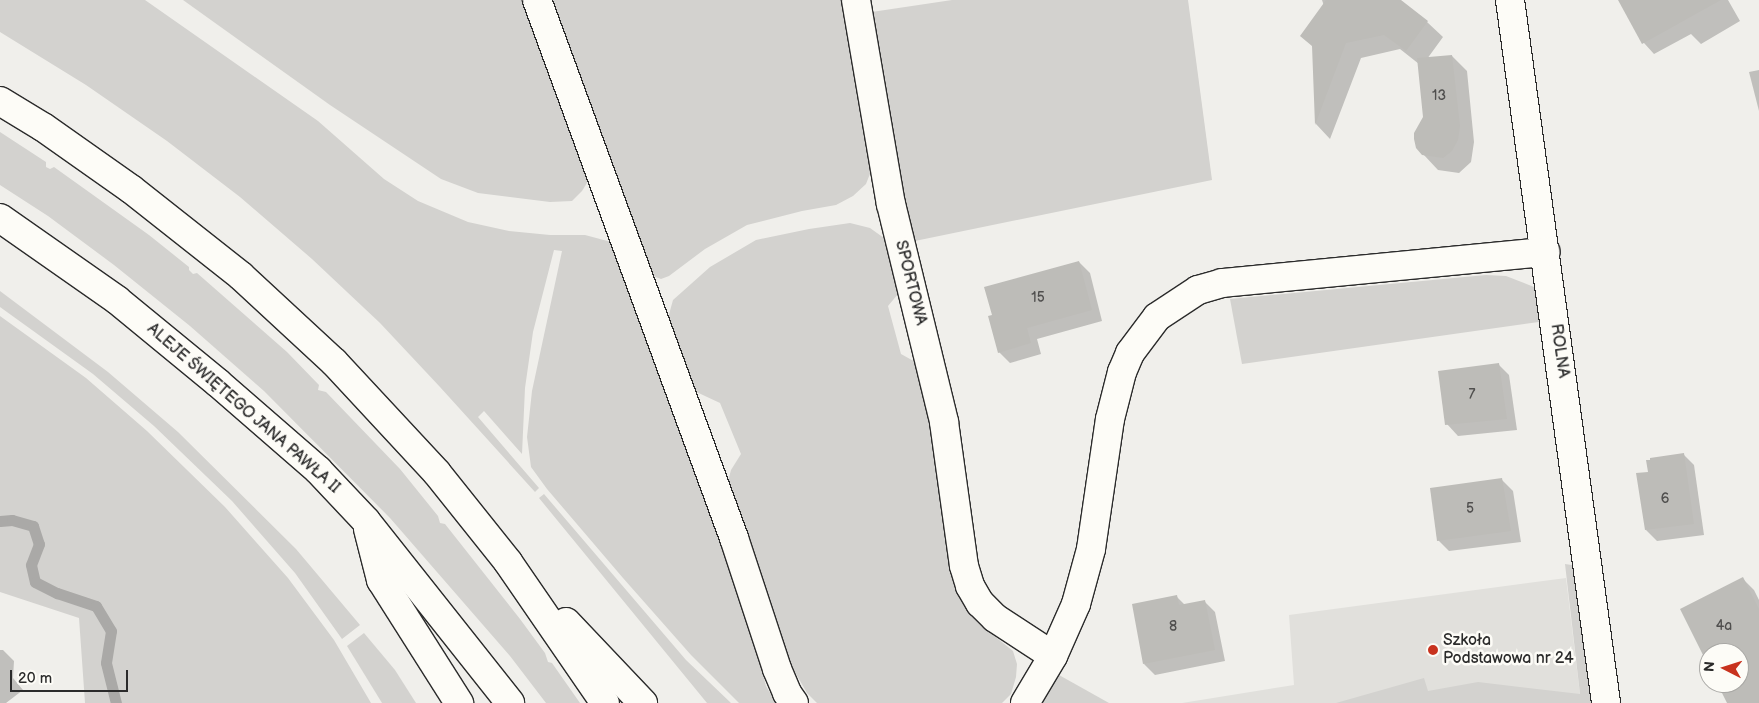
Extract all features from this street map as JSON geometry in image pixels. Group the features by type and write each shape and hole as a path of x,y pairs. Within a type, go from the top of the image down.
{"main road":[{"path":"537,0 734,538 777,669 787,693 794,703"},
{"name":"SPORTOWA","path":"856,0 891,204 944,422 964,566 970,586 980,603 995,618 1053,656"},
{"name":"ROLNA","path":"1510,0 1546,252 1606,703"},
{"path":"0,101 43,127 131,189 242,276 334,362 437,473 508,562 605,703"},
{"name":"ALEJE ŚWIĘTEGO JANA PAWŁA II","path":"0,218 118,300 218,383 318,470 366,521 510,703"},
{"path":"1025,703 1053,656 1076,604 1091,549 1110,419 1122,372 1130,353 1157,317 1198,290 1222,283 1546,252"},
{"path":"366,521 381,580 459,703"},
{"path":"508,562 643,703"}],"shaded area":[{"path":"0,0 145,0 318,121 384,179 418,201 468,222 509,231 550,235 585,235 615,243 727,539 766,686 776,703 739,703 691,655 623,578 547,489 531,467 527,437 532,391 562,251 554,250 533,332 525,388 522,454 484,411 478,417 539,488 535,492 380,323 312,259 240,197 167,141 86,85 0,32"},
{"path":"183,0 526,0 590,178 582,191 572,201 550,202 478,193 441,179 330,105"},
{"path":"547,0 846,0 873,166 866,184 853,196 836,205 802,211 747,225 705,249 669,276 661,279 650,275"},
{"path":"952,0 1188,0 1212,180 910,242 865,13"},
{"path":"0,132 46,162 46,167 50,169 54,167 149,235 189,267 193,274 197,273 287,352 319,385 318,390 326,392 400,469 438,516 440,523 445,524 520,619 545,653 548,662 552,663 580,703 546,703 510,656 390,518 264,391 190,326 114,265 48,216 0,185"},
{"path":"850,223 870,228 884,238 898,294 888,306 901,354 919,364 935,424 956,584 964,606 978,623 1013,651 1017,664 1016,677 1011,694 1002,703 817,703 807,693 792,667 727,485 731,470 741,454 720,403 690,389 668,318 673,300 710,267 756,240"},
{"path":"1486,275 1506,276 1534,287 1544,301 1546,321 1242,364 1230,299"},
{"path":"0,291 108,372 178,432 296,549 360,625 342,639 295,573 232,501 154,426 93,374 0,307"},
{"path":"0,316 86,378 147,431 225,507 288,578 334,640 371,703 85,703 79,618 0,592"},
{"path":"544,494 686,660 731,703 707,703 539,498"},
{"path":"1565,564 1578,566 1593,703 1336,703 1424,678 1428,691 1478,682 1580,694"},
{"name":"Szkoła Podstawowa nr 24","path":"1566,578 1581,703 1182,703 1294,685 1289,615"},
{"path":"364,633 395,670 416,703 382,703 347,646"},
{"path":"1059,675 1109,703 1042,703"}],"building":[{"path":"1326,0 1401,0 1428,21 1406,51 1384,35 1346,43 1315,125 1312,46 1300,36"},
{"path":"1618,0 1721,0 1642,44"},
{"path":"1452,55 1460,126 1458,140 1452,151 1443,158 1422,155 1416,148 1414,139 1414,133 1423,117 1417,58"},
{"path":"1079,261 1092,310 1027,328 1031,343 998,353 988,316 992,315 984,287"},
{"path":"1499,363 1507,419 1445,425 1438,371"},
{"path":"1684,453 1694,524 1645,530 1636,473 1648,472 1646,460 1650,460 1650,458"},
{"path":"1502,478 1511,531 1437,541 1430,488"},
{"path":"1743,577 1759,609 1759,703 1727,703 1722,693 1749,693 1749,643 1699,643 1699,647 1680,609"},
{"path":"1177,595 1179,605 1205,600 1215,650 1143,664 1132,604"}],"waterway":[{"path":"0,521 12,520 33,526 39,544 31,565 35,582 57,593 96,606 111,631 106,663 116,703"}],"place":[{"name":"Szkoła Podstawowa nr 24","path":"1433,650"}]}
